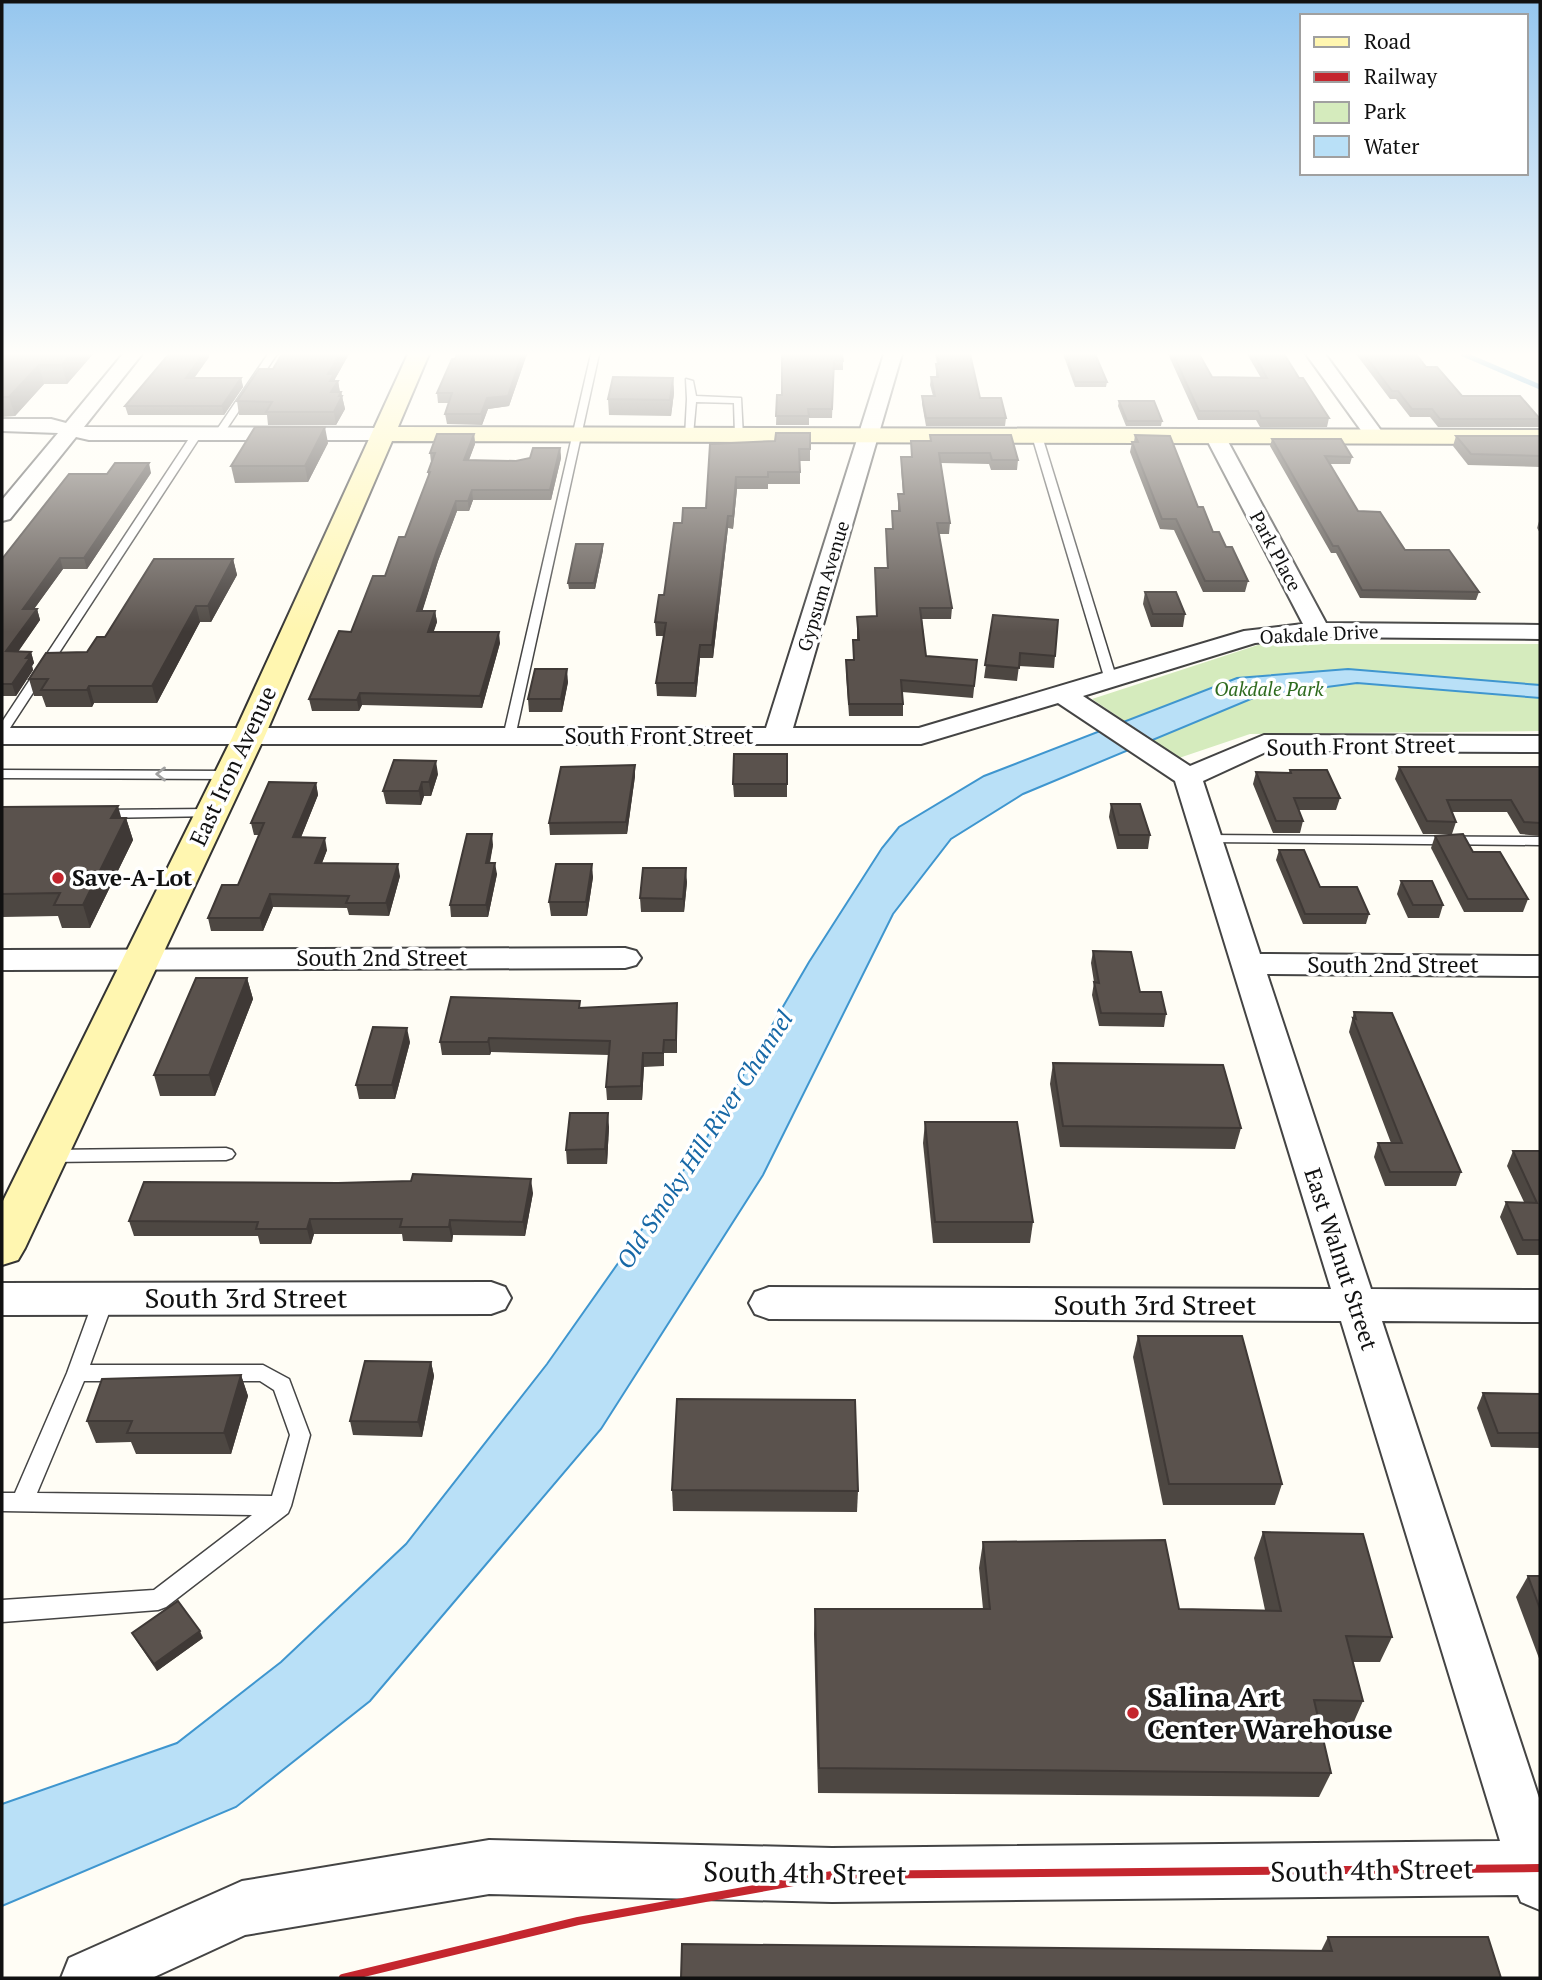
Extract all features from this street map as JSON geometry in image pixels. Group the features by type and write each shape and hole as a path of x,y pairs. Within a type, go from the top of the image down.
{"street":[{"path":"2,514 57,446"},
{"name":"East Iron Avenue","path":"2,1248 9,1218 46,1156 248,738 378,446"},
{"name":"Gypsum Avenue","path":"777,736 866,446"},
{"name":"Park Place","path":"1221,446 1318,630"},
{"name":"Oakdale Drive","path":"1074,701 1111,680 1253,636 1318,630 1540,632"},
{"path":"1074,701 1188,777"},
{"name":"South Front Street","path":"2,734 248,738 921,736 1074,701"},
{"name":"South Front Street","path":"1188,777 1264,743 1540,744"},
{"name":"East Walnut Street","path":"1188,777 1539,1873"},
{"name":"South 2nd Street","path":"2,960 625,958"},
{"name":"South 2nd Street","path":"1246,964 1540,966"},
{"name":"South 3rd Street","path":"2,1299 491,1298"},
{"name":"South 3rd Street","path":"769,1303 1540,1306"},
{"name":"South 4th Street","path":"89,1978 242,1908 489,1867 832,1875 1539,1873"}],"lane":[{"path":"2,734 189,446"},
{"path":"509,737 574,446"},
{"path":"1040,446 1111,680"},
{"path":"2,774 230,775"},
{"path":"85,814 211,813"},
{"path":"1207,839 1540,841"},
{"path":"46,1156 226,1154"},
{"path":"104,1299 77,1373 8,1504 280,1506"},
{"path":"2,1611 159,1600 280,1506 300,1435 282,1385 263,1373 77,1373"}],"green space":[{"name":"Oakdale Park","path":"1261,644 1540,644 1540,731 1250,734 1179,758 1092,699"}],"water":[{"name":"Old Smoky Hill River Channel","path":"1348,669 1540,685 1540,698 1357,683 1258,696 1023,794 951,839 893,914 763,1175 601,1429 370,1701 236,1807 2,1906 2,1804 177,1743 281,1662 406,1544 547,1364 707,1137 809,962 882,848 899,827 984,776 1237,678"}],"building":[{"path":"243,446 315,446 305,466 231,466"},
{"path":"432,446 469,446 464,460 516,461 530,458 533,448 560,448 550,490 472,490 468,501 456,501 417,611 435,611 428,632 499,632 480,696 360,693 357,700 309,699 339,631 351,632 373,576 385,576 399,537 405,537 430,472 435,453 430,453"},
{"path":"710,446 810,446 810,449 799,449 800,472 768,472 768,477 736,477 733,516 728,516 712,645 700,645 695,683 656,683 666,623 655,622 659,595 664,595 674,523 682,523 683,508 706,508"},
{"path":"911,446 1014,446 1018,460 992,460 990,453 939,453 950,523 937,523 952,608 920,608 926,656 977,660 974,686 901,680 903,704 849,704 846,660 854,660 853,640 859,640 857,617 877,616 875,568 888,568 886,529 893,529 892,511 900,511 898,494 904,494 901,457 912,457"},
{"path":"1134,446 1174,446 1198,507 1203,507 1213,532 1219,532 1226,547 1232,547 1248,581 1205,581 1176,519 1162,519"},
{"path":"1276,446 1346,446 1352,457 1325,456 1358,511 1380,512 1405,550 1449,550 1479,592 1362,590 1338,546 1333,546"},
{"path":"1465,446 1540,446 1540,456 1471,454"},
{"path":"115,463 149,463 84,558 60,558 23,609 37,609 6,651 31,652 26,658 30,658 12,684 2,684 2,559 69,474 107,474"},
{"path":"576,544 603,544 594,583 568,583"},
{"path":"154,559 233,559 208,606 196,606 152,686 89,686 87,690 41,690 48,679 29,679 46,653 87,652 97,637 105,637"},
{"path":"1145,592 1176,592 1185,614 1153,614"},
{"path":"993,615 1058,620 1055,656 1020,653 1019,668 985,665"},
{"path":"535,669 567,669 561,699 528,699"},
{"path":"734,754 787,754 787,784 733,784"},
{"path":"394,760 436,761 429,782 422,782 419,791 383,791"},
{"path":"635,765 626,822 549,823 561,767"},
{"path":"1399,767 1540,767 1540,823 1524,822 1511,800 1447,800 1456,822 1427,821"},
{"path":"1290,770 1327,770 1340,798 1294,798 1303,821 1276,821 1256,772 1291,773"},
{"path":"269,782 316,783 293,837 325,838 315,863 398,864 386,903 346,903 349,896 270,894 260,918 208,918 222,885 238,885 264,823 251,823"},
{"path":"1111,804 1140,804 1150,835 1119,835"},
{"name":"Save-A-Lot","path":"118,806 111,818 126,818 83,905 54,905 60,893 2,894 2,807"},
{"path":"467,834 492,834 486,863 495,863 486,905 450,905"},
{"path":"1463,834 1473,852 1500,852 1528,899 1468,899 1435,836"},
{"path":"1279,850 1304,850 1320,887 1357,887 1369,914 1305,914"},
{"path":"556,864 592,864 586,902 549,902"},
{"path":"643,868 686,868 683,899 640,898"},
{"path":"1401,881 1432,881 1443,905 1413,905"},
{"path":"1093,951 1131,952 1140,992 1161,992 1166,1014 1101,1013 1094,982 1099,983"},
{"path":"196,978 247,978 209,1075 154,1075"},
{"path":"451,997 580,1001 579,1008 677,1003 676,1040 664,1040 663,1053 643,1053 641,1086 606,1087 610,1041 489,1038 488,1042 440,1042"},
{"path":"1354,1012 1392,1013 1461,1172 1390,1172 1378,1143 1402,1143 1353,1018 1356,1019"},
{"path":"373,1027 407,1028 392,1085 356,1085"},
{"path":"1053,1063 1223,1065 1241,1128 1063,1126"},
{"path":"570,1113 608,1113 605,1149 566,1150"},
{"path":"925,1122 1017,1122 1033,1222 935,1222"},
{"path":"1513,1151 1540,1151 1540,1240 1523,1240 1506,1202 1537,1203"},
{"path":"413,1174 531,1179 523,1222 450,1220 449,1227 400,1227 402,1219 310,1219 307,1229 256,1229 258,1222 129,1221 144,1182 411,1181"},
{"path":"1138,1336 1242,1336 1282,1484 1169,1484"},
{"path":"365,1361 431,1362 418,1422 350,1421"},
{"path":"241,1375 224,1433 127,1433 132,1421 87,1421 102,1379"},
{"path":"1483,1393 1540,1394 1540,1433 1498,1433"},
{"path":"677,1399 855,1400 858,1491 672,1490"},
{"path":"1263,1532 1363,1534 1392,1637 1346,1636 1363,1701 1314,1700 1331,1773 819,1768 815,1609 990,1609 983,1542 1165,1540 1179,1609 1281,1611"},
{"path":"1528,1576 1540,1576 1540,1609"},
{"path":"178,1601 200,1631 154,1664 132,1633"},
{"path":"1328,1937 1488,1937 1501,1978 681,1978 682,1944 1332,1951"}],"railway":[{"path":"343,1978 578,1921 832,1875 1540,1868"}],"place":[{"name":"Save-A-Lot","path":"58,878"},
{"name":"Salina Art Center Warehouse","path":"1133,1713"}]}
